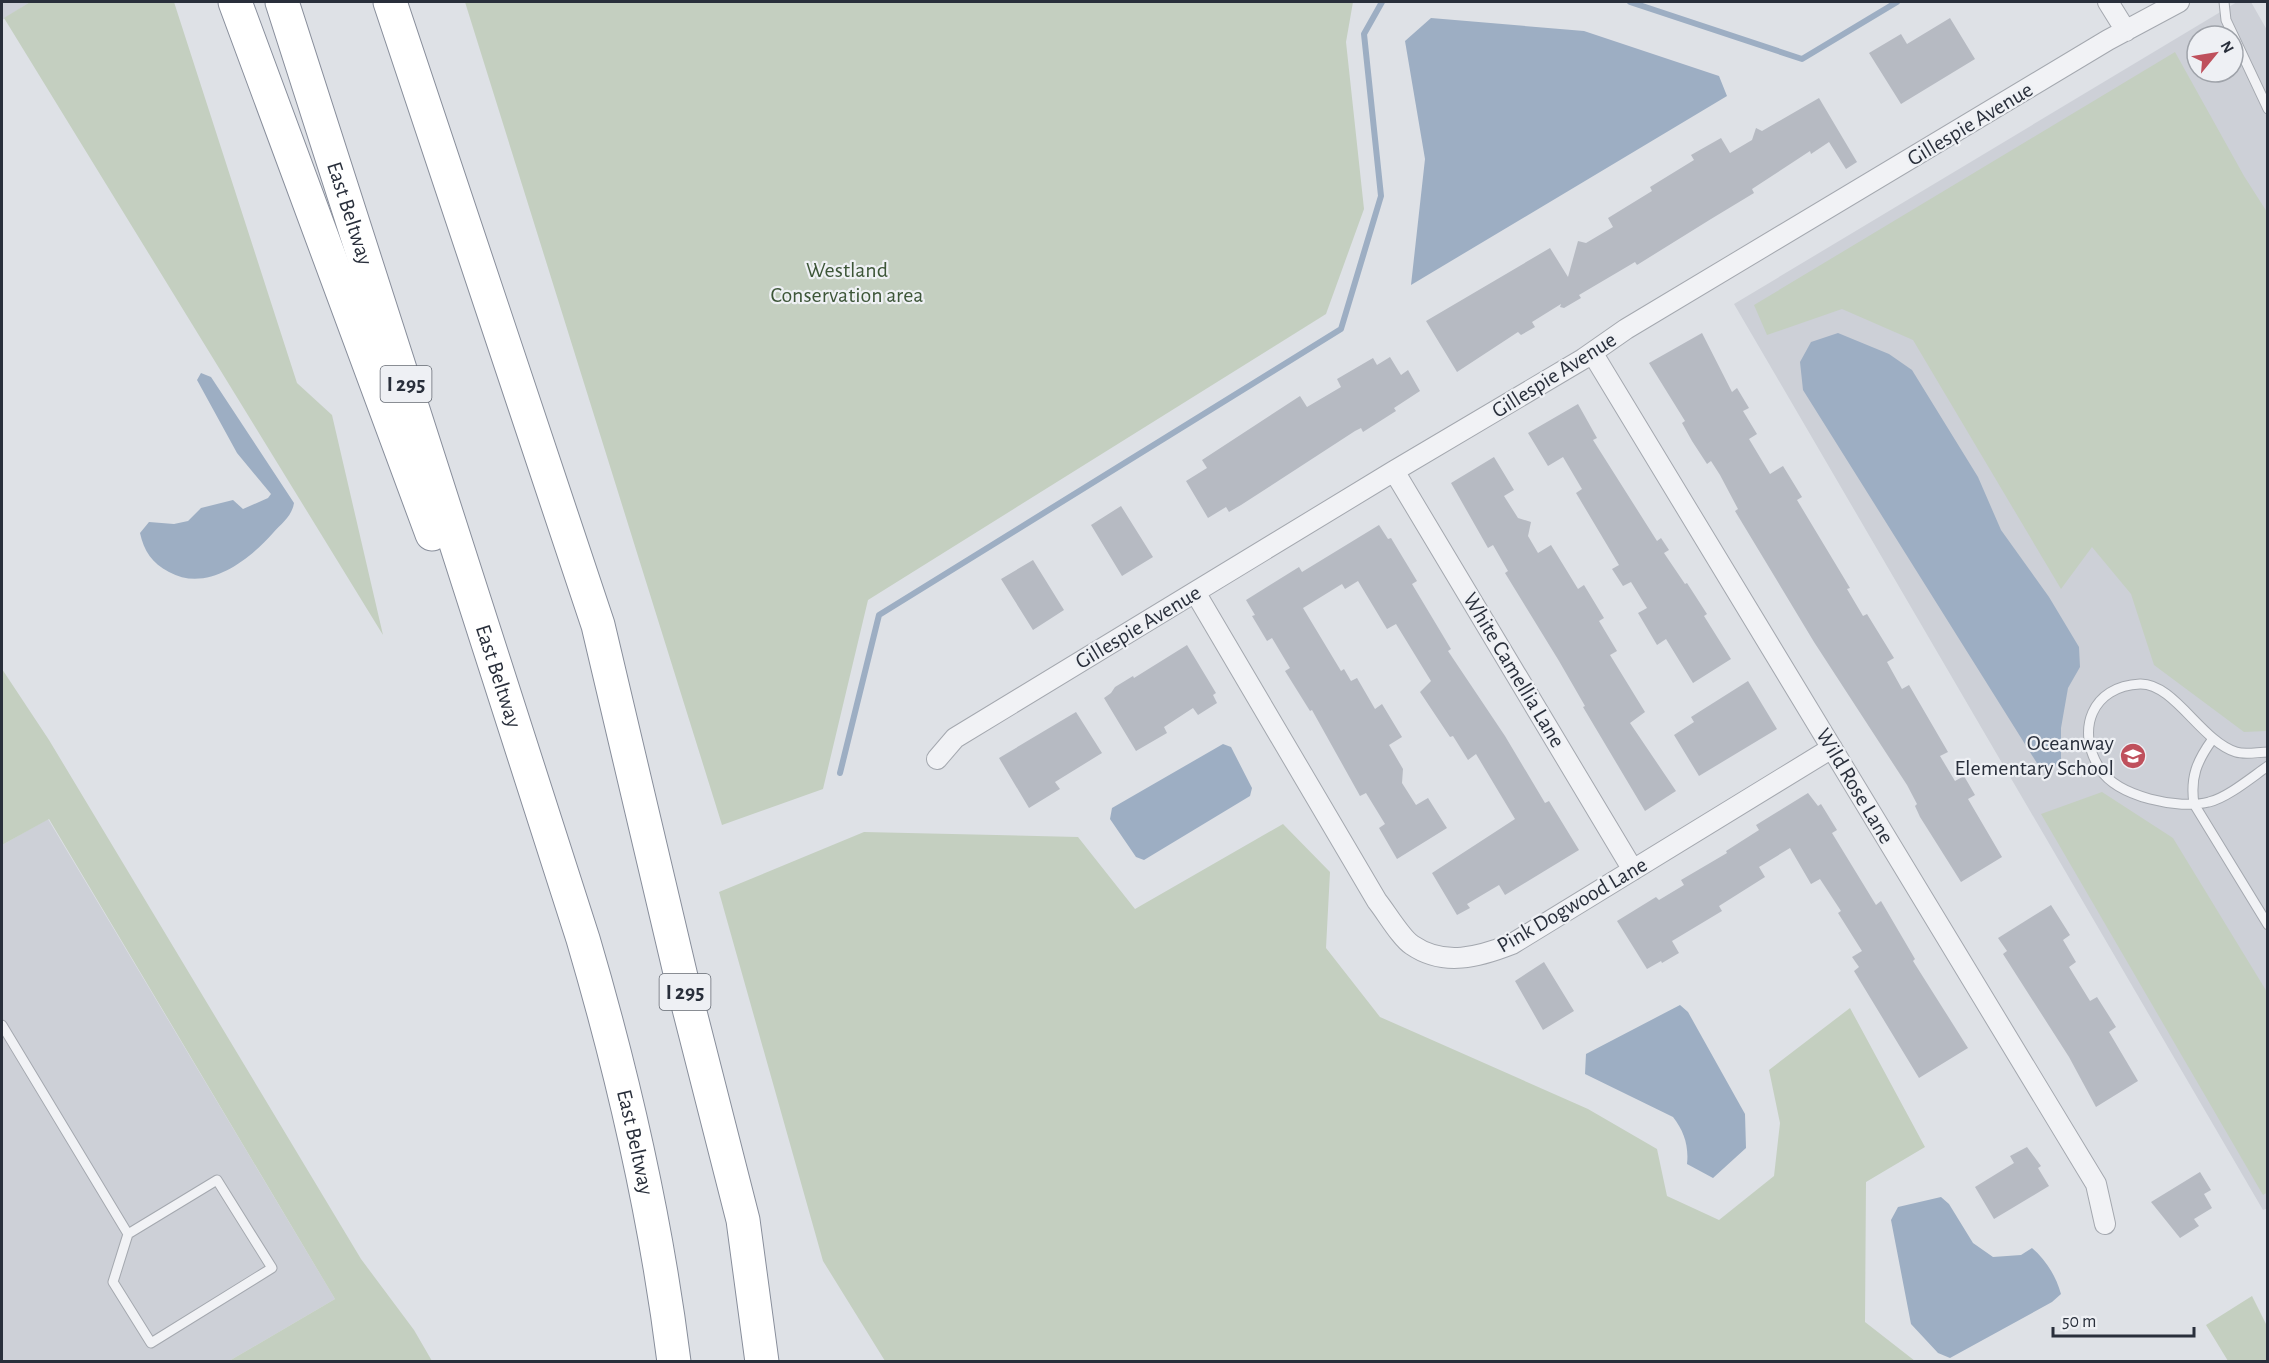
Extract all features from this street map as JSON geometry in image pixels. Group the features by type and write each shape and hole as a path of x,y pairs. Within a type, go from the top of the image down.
{"highway":[{"path":"235,2 447,573 489,679 530,767"},
{"name":"East Beltway","path":"282,2 584,939 623,1085 656,1240 674,1362"},
{"name":"I 295","path":"390,2 598,625 682,981 743,1220 762,1362"},
{"path":"414,2 598,625"}],"street":[{"path":"2108,2 2126,31"},
{"name":"Gillespie Avenue","path":"937,759 955,738 1194,592 1593,354 1626,330 2126,31 2179,2"},
{"name":"Wild Rose Lane","path":"1593,354 2096,1184 2104,1224"},
{"name":"White Camellia Lane","path":"1394,471 1633,870"},
{"name":"Pink Dogwood Lane","path":"1194,592 1377,901 1412,945 1448,959 1481,956 1512,944 1832,748"}],"lane":[{"path":"2224,2 2226,20 2268,109"},
{"path":"2268,752 2236,752 2212,740 2158,689 2143,684 2120,688 2102,698 2089,716 2090,748 2101,771 2123,788 2150,799 2177,805 2210,802 2268,766"},
{"path":"2212,740 2198,760 2192,791 2194,804 2268,925"},
{"path":"2,1024 128,1234 112,1282 151,1343 272,1268 217,1180 128,1234"}],"shaded area":[{"path":"2,2 30,2 2,20"},
{"name":"Oceanway Elementary School","path":"2237,2 2251,2 2267,30 2268,1208 2263,1210 1734,304 2185,33 2185,84 2245,84 2245,24 2200,24"},
{"path":"48,819 335,1299 229,1361 2,1361 2,845"}],"green space":[{"path":"30,2 174,2 297,383 332,415 383,635 4,18"},
{"name":"Westland Conservation area","path":"465,2 1353,2 1346,42 1364,209 1326,314 868,600 823,789 722,825"},
{"path":"2175,52 2185,70 2185,84 2193,84 2244,176 2267,212 2267,731 2244,732 2154,665 2131,594 2092,547 2061,589 1913,340 1842,309 1767,335 1754,305"},
{"path":"2,669 49,740 361,1259 414,1330 432,1361 229,1361 335,1299 49,819 2,845"},
{"path":"2102,792 2173,838 2267,992 2268,1192 2263,1195 2041,814"},
{"path":"1283,824 1330,872 1326,948 1380,1017 1588,1109 1657,1149 1667,1196 1719,1220 1774,1176 1780,1123 1769,1070 1850,1008 1925,1147 1866,1182 1865,1322 1915,1361 885,1361 823,1261 719,892 864,832 1078,837 1135,909"},
{"path":"2252,1296 2267,1326 2267,1361 2228,1361 2206,1325"}],"water":[{"path":"1431,18 1584,31 1719,76 1727,96 1411,285 1425,159 1405,41"},
{"path":"1838,333 1889,354 1912,370 1978,477 2001,530 2049,597 2079,647 2080,667 2068,688 2061,728 2061,759 2052,770 2040,768 1803,390 1800,362 1811,342"},
{"path":"201,373 211,377 294,503 286,519 252,554 226,571 198,579 183,578 169,572 153,560 146,551 140,533 149,522 174,524 188,521 201,508 233,500 243,509 268,498 271,494 237,453 197,380"},
{"path":"1223,744 1231,747 1252,788 1250,796 1144,860 1136,857 1110,819 1112,808"},
{"path":"1680,1005 1688,1012 1745,1114 1746,1148 1713,1178 1687,1164 1685,1139 1673,1117 1585,1074 1586,1054"},
{"path":"1941,1197 1949,1204 1973,1243 1993,1257 2021,1255 2032,1248 2050,1269 2061,1294 2052,1302 1950,1358 1938,1353 1911,1324 1891,1220 1898,1207"}],"building":[{"path":"1950,18 1975,59 1901,104 1869,53 1901,34 1907,44"},
{"path":"1819,98 1857,162 1846,169 1829,142 1811,154 1810,151 1752,189 1754,193 1637,265 1635,262 1579,295 1581,298 1564,308 1560,307 1561,304 1532,322 1535,327 1521,335 1518,332 1457,372 1426,321 1550,248 1568,277 1578,241 1586,243 1613,227 1608,218 1652,191 1650,187 1694,160 1691,155 1721,138 1730,153 1752,140 1756,128 1762,131"},
{"path":"1702,333 1732,392 1737,388 1749,408 1743,411 1757,434 1749,439 1770,474 1783,466 1802,497 1797,500 1850,588 1847,589 1863,616 1867,614 1894,658 1887,662 1902,689 1909,685 1948,752 1940,756 1955,781 1964,776 1975,795 1968,799 2002,857 1961,882 1920,817 1915,806 1917,804 1907,785 1814,642 1735,511 1738,509 1720,475 1711,461 1707,464 1692,441 1682,423 1685,421 1649,363"},
{"path":"1390,357 1401,375 1408,370 1420,391 1394,408 1396,411 1363,432 1361,428 1355,431 1229,512 1226,507 1208,518 1186,481 1207,468 1202,460 1300,396 1307,407 1341,387 1337,379 1373,358 1377,365"},
{"path":"1578,404 1597,438 1593,440 1657,541 1661,538 1669,550 1664,553 1707,614 1704,616 1731,659 1693,683 1666,639 1657,645 1638,613 1647,608 1631,582 1623,586 1612,569 1619,565 1576,493 1582,489 1563,457 1548,466 1528,433"},
{"path":"1494,457 1514,490 1504,496 1518,518 1531,522 1528,536 1538,553 1551,545 1578,589 1584,585 1604,618 1599,621 1617,651 1610,655 1645,712 1630,723 1676,791 1645,811 1583,707 1585,706 1559,661 1505,573 1508,571 1493,545 1488,548 1451,483"},
{"path":"1121,506 1153,557 1122,576 1091,525"},
{"path":"1379,525 1388,539 1391,538 1417,581 1412,584 1451,649 1448,651 1505,736 1545,803 1549,801 1579,850 1505,895 1499,885 1467,904 1470,908 1457,915 1432,873 1515,819 1476,754 1468,760 1420,692 1431,681 1396,624 1387,629 1358,581 1345,589 1342,584 1303,608 1341,671 1344,669 1351,681 1357,678 1375,709 1382,704 1402,737 1389,745 1403,769 1402,783 1416,805 1428,798 1447,828 1397,859 1379,828 1385,824 1366,793 1360,796 1312,710 1310,711 1285,671 1290,668 1272,638 1267,641 1252,616 1255,615 1246,600 1299,567 1302,572"},
{"path":"1033,560 1064,610 1033,630 1001,579"},
{"path":"1187,645 1216,693 1213,695 1217,703 1198,715 1193,708 1164,727 1167,733 1136,751 1104,698 1115,687"},
{"path":"1748,681 1777,729 1699,776 1674,735 1694,722 1691,717"},
{"path":"1076,712 1102,753 1055,782 1060,789 1029,808 999,758"},
{"path":"1808,793 1818,806 1821,804 1837,830 1832,833 1876,905 1881,901 1915,959 1913,961 1968,1048 1919,1078 1854,971 1859,967 1852,957 1862,951 1838,913 1841,911 1820,879 1811,884 1790,848 1759,867 1765,877 1719,906 1722,911 1672,941 1679,953 1662,963 1661,961 1647,969 1617,921 1656,897 1659,900 1684,885 1681,880 1727,853 1726,851 1759,830 1756,825"},
{"path":"2051,905 2070,935 2063,940 2076,962 2069,967 2090,1001 2097,997 2116,1027 2109,1032 2138,1081 2096,1107 2069,1057 2003,954 2007,951 1998,938"},
{"path":"1544,962 1574,1011 1543,1030 1515,981"},
{"path":"2027,1147 2041,1166 2038,1168 2049,1186 1994,1219 1975,1187 2014,1163 2010,1156"},
{"path":"2200,1172 2211,1190 2204,1194 2212,1208 2194,1219 2199,1226 2180,1238 2151,1202"}],"waterway":[{"path":"840,773 879,615 1341,329 1381,196 1364,34 1382,2"},
{"path":"1630,2 1802,59 1897,2"}],"place":[{"name":"Oceanway Elementary School","path":"2133,756"}]}
